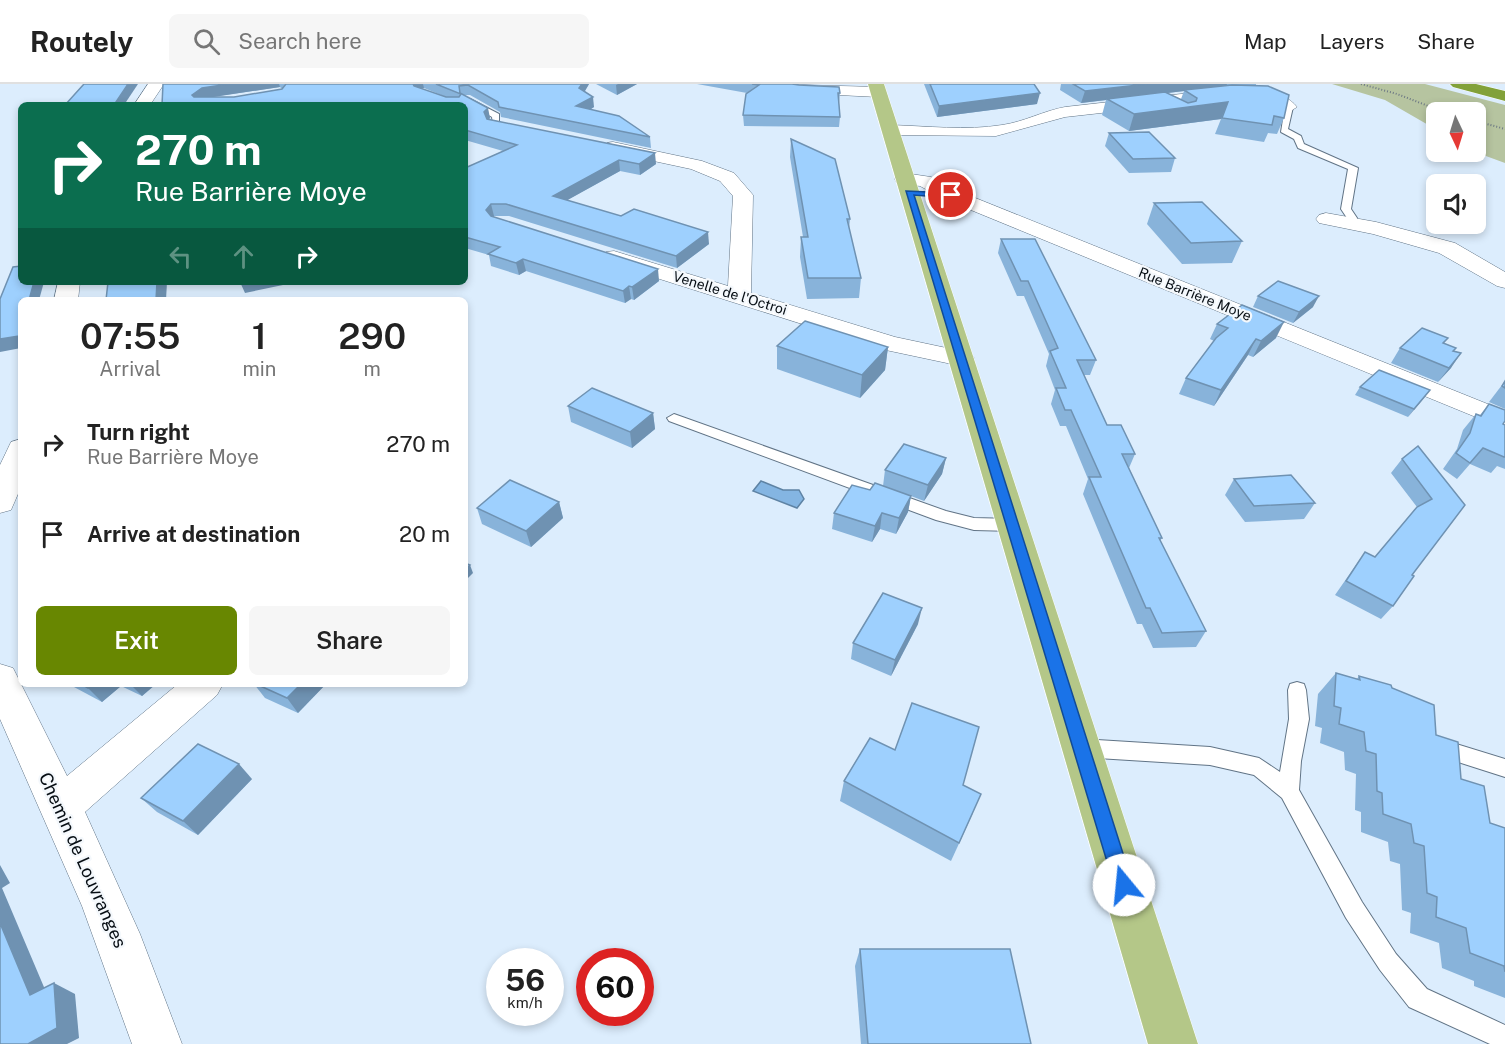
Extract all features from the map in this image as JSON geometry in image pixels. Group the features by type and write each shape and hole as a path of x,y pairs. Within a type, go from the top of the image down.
{"highway":[{"path":"1458,84 1505,96"}],"main road":[{"path":"877,87 1173,1044"}],"street":[{"path":"144,102 156,84"},
{"path":"774,84 827,90 877,87"},
{"path":"890,130 998,131 1020,127 1034,119 1052,114 1158,102 1210,90 1236,89 1266,93 1282,100 1289,107"},
{"path":"496,123 519,128"},
{"path":"600,145 696,165 727,177 743,195 739,295"},
{"name":"Rue Barrière Moye","path":"907,186 951,195 1505,421"},
{"path":"1326,219 1447,248 1505,281"},
{"name":"Venelle de l'Octroi","path":"592,250 890,344 961,358"},
{"path":"0,503 18,456"},
{"name":"Chemin de Louvranges","path":"0,680 95,879 141,994 157,1044"},
{"path":"61,807 201,687"}],"lane":[{"path":"466,99 496,116 496,123 468,110"},
{"path":"1158,102 1176,111"},
{"path":"1289,107 1284,130 1298,138 1297,141 1301,147 1353,168 1346,209 1352,218 1352,224"},
{"path":"674,418 942,516 974,524 1013,525"},
{"path":"1289,791 1291,760 1299,719 1297,690"},
{"path":"1427,745 1505,768"},
{"path":"1082,748 1210,756 1259,766 1289,791 1354,910 1388,962 1418,998 1505,1038"}],"path":[{"path":"1362,84 1426,105"},
{"path":"1486,124 1505,129"}],"green space":[{"path":"1332,84 1425,84 1505,105 1505,163 1486,156 1486,102 1426,102 1426,124 1385,100"}],"water":[{"path":"761,481 783,490 799,490 804,499 797,508 753,491"}],"building":[{"path":"84,84 128,84 116,102 68,102"},
{"path":"163,84 229,84 202,88 192,95 194,97 234,97 282,89 286,84 413,84 446,97 459,97 461,94 436,84 582,84 579,88 593,97 576,106 619,116 650,137 499,107 498,102 468,85 459,86 460,93 488,108 484,112 487,119 655,153 639,164 619,160 553,196 621,216 634,209 708,232 676,256 506,204 491,204 486,210 491,216 658,269 623,291 523,259 516,263 488,254 500,247 468,238 468,167 517,145 468,131 468,102 162,102"},
{"path":"752,84 839,87 840,117 743,115 746,94 759,85"},
{"path":"930,84 1034,84 1040,93 939,106"},
{"path":"1073,84 1147,84 1085,91"},
{"path":"1232,85 1268,86 1289,95 1284,118 1274,116 1272,125 1222,118 1228,102 1134,114 1107,99 1165,92 1188,103 1196,101 1197,98 1184,90"},
{"path":"1149,132 1175,158 1133,159 1109,133"},
{"path":"791,139 835,159 850,219 847,219 861,278 808,278 801,237 808,237"},
{"path":"1202,202 1242,241 1191,243 1154,203"},
{"path":"1001,239 1035,239 1096,360 1077,360 1107,425 1121,425 1135,454 1122,454 1162,538 1159,538 1206,631 1162,633 1150,608 1146,608 1089,477 1101,477 1071,410 1065,410 1056,388 1066,388 1050,351 1058,348 1028,281 1021,281"},
{"path":"18,266 18,285 33,285 30,297 18,297 18,336 0,339 0,299 13,267"},
{"path":"1278,281 1319,296 1299,312 1258,296"},
{"path":"108,285 157,285 156,297 106,297"},
{"path":"1242,305 1284,322 1261,341 1256,339 1221,390 1186,378 1216,338 1228,328 1217,324"},
{"path":"805,321 888,347 862,375 777,346"},
{"path":"1422,328 1448,338 1443,343 1456,348 1453,351 1461,353 1449,368 1400,348"},
{"path":"1379,370 1430,390 1414,409 1360,387"},
{"path":"592,388 653,413 630,432 568,406"},
{"path":"1489,404 1505,410 1503,424 1505,425 1505,457 1483,448 1470,463 1456,453 1470,433 1476,414 1481,416"},
{"path":"904,444 946,458 928,485 885,470"},
{"path":"1418,446 1465,505 1412,575 1414,576 1393,606 1346,581 1365,552 1375,557 1417,507 1432,499 1402,459"},
{"path":"1291,475 1315,503 1254,506 1234,479"},
{"path":"510,480 559,502 526,531 477,508"},
{"path":"875,483 911,496 899,518 882,513 875,526 834,513 852,485 870,490"},
{"path":"883,593 922,608 895,660 853,643"},
{"path":"1336,673 1360,680 1359,676 1391,685 1392,688 1434,705 1436,735 1458,742 1461,779 1484,786 1490,823 1505,828 1505,972 1504,966 1470,953 1466,928 1436,917 1437,897 1427,893 1424,846 1414,843 1411,824 1383,814 1382,793 1377,791 1376,754 1366,751 1364,732 1339,724 1341,708 1334,706"},
{"path":"263,687 298,687 287,698"},
{"path":"912,703 979,727 963,785 981,794 959,843 844,781 870,738 895,750"},
{"path":"198,744 239,764 183,821 141,798"},
{"path":"0,923 30,995 54,983 57,1028 28,1044 0,1044"},
{"path":"860,949 1010,949 1031,1044 868,1044"}],"route":[{"path":"951,195 909,193 1124,885"}]}
